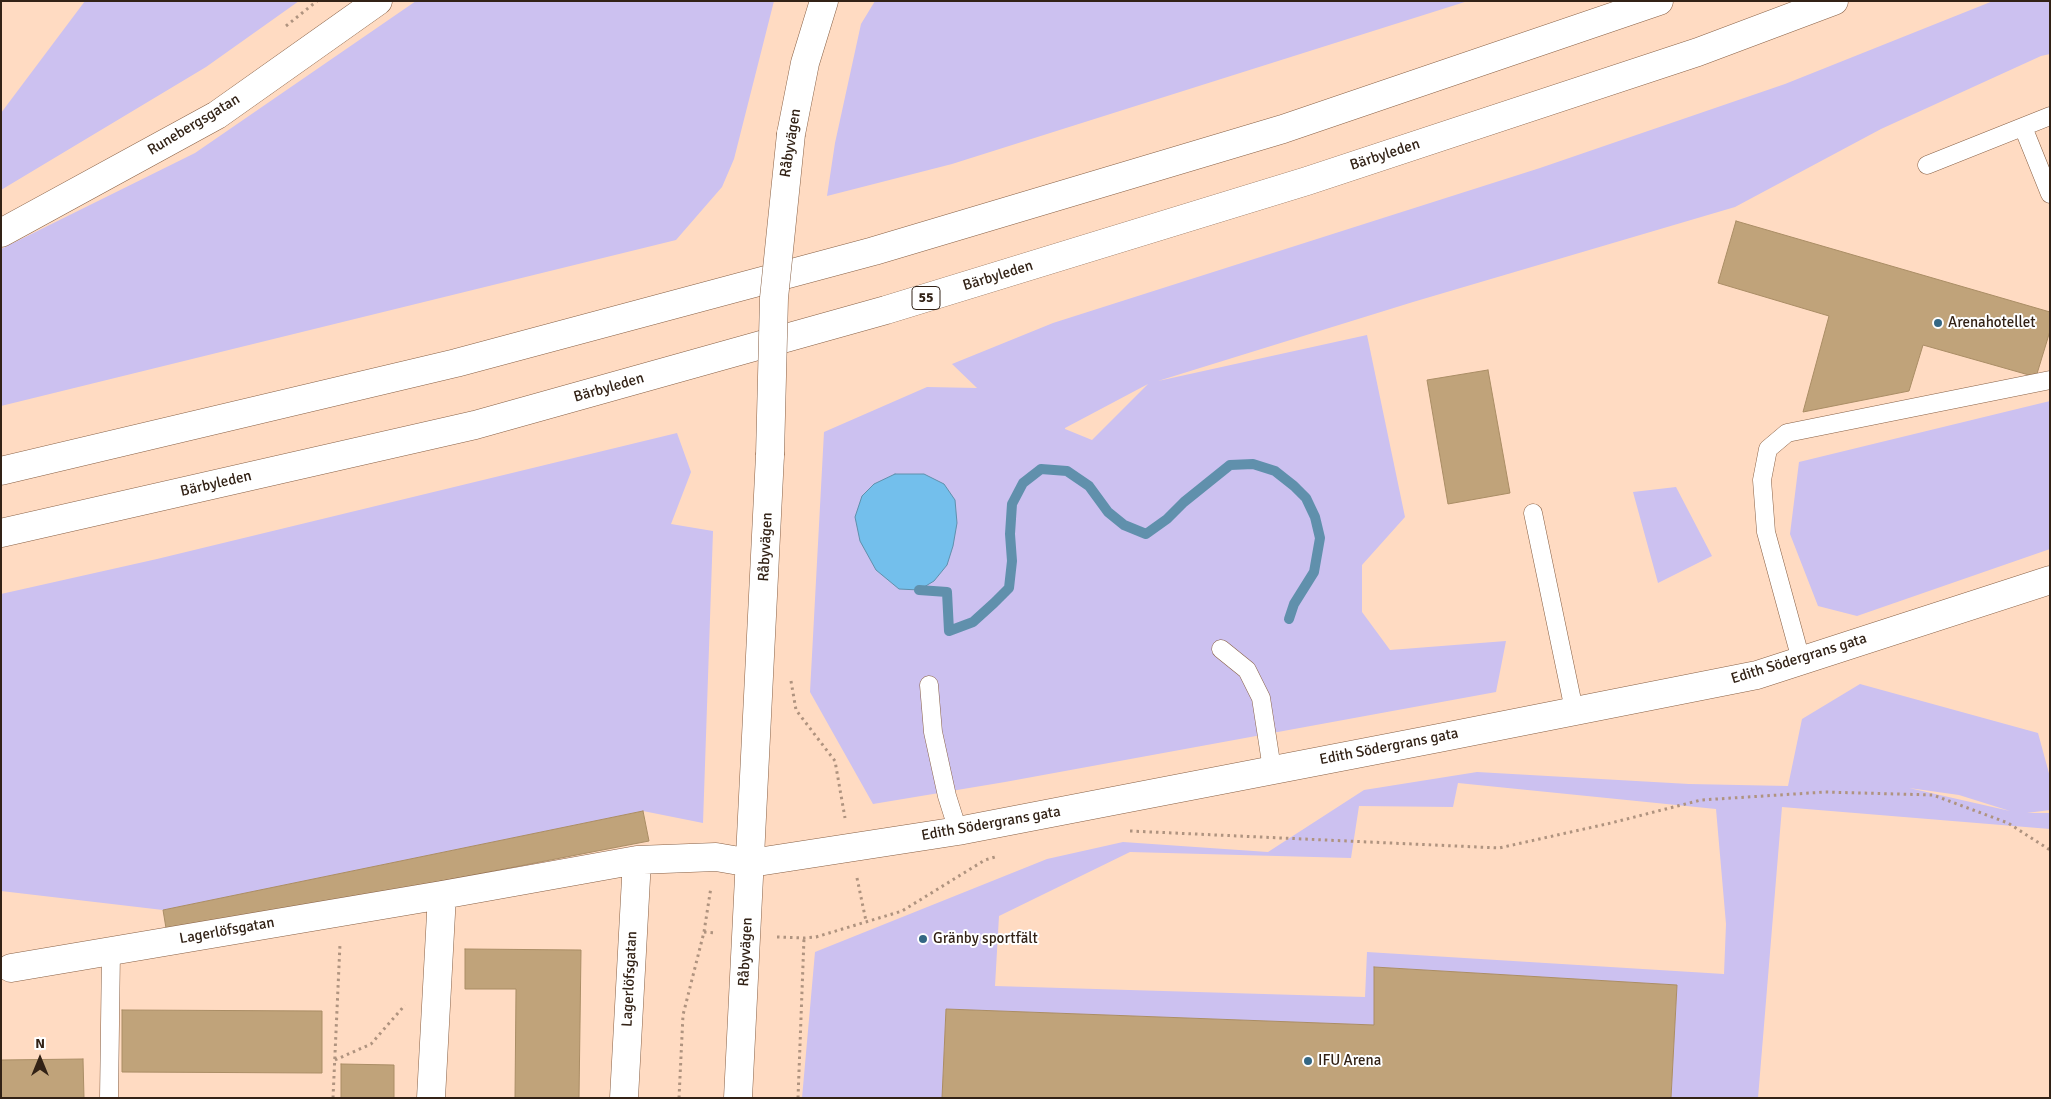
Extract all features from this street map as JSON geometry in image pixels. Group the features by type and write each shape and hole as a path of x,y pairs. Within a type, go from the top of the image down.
{"main road":[{"name":"Runebergsgatan","path":"1,233 217,115 378,1"},
{"name":"Råbyvägen","path":"738,1098 770,455 774,298 791,134 805,63 824,1"},
{"path":"1,471 456,363 874,251 1283,130 1660,1"},
{"name":"Bärbyleden","path":"1,533 475,426 886,310 1316,178 1698,52 1834,1"},
{"name":"Edith Södergrans gata","path":"716,857 751,863 958,831 1757,675 2050,580"},
{"name":"Lagerlöfsgatan","path":"11,968 637,860 716,857"},
{"name":"Lagerlöfsgatan","path":"624,1098 637,860"},
{"path":"431,1098 442,895"}],"lane":[{"path":"1927,165 2050,116"},
{"path":"2023,127 2050,194"},
{"path":"1801,660 1766,532 1762,480 1768,449 1787,432 2050,380"},
{"path":"1533,513 1574,710"},
{"path":"1221,649 1247,670 1261,698 1272,769"},
{"path":"929,685 933,732 947,796 958,831"},
{"path":"109,1098 111,951"}],"path":[{"path":"790,676 796,710 835,761 866,921"},
{"path":"1130,831 1499,848 1611,823 1701,800 1825,792 1933,795 2008,823 2050,850"},
{"path":"704,932 804,938 816,937 902,910 985,860 1004,855"},
{"path":"679,1098 684,1015 704,932 716,857"},
{"path":"333,1098 341,912"},
{"path":"798,1098 804,938"},
{"path":"335,1060 371,1044 405,1004"}],"shaded area":[{"path":"85,1 299,1 206,67 1,190 1,113"},
{"path":"416,1 774,1 734,159 722,187 676,240 1,406 1,249 195,153"},
{"path":"875,1 1468,1 952,164 827,196 835,143 861,24"},
{"path":"1993,1 2050,1 2050,54 2041,56 1881,129 1735,207 1413,302 1158,381 1367,335 1405,517 1362,565 1362,612 1390,650 1506,641 1496,692 1005,782 873,804 810,692 824,432 927,387 977,388 952,364 1053,323 1540,168 1785,84","holes":["1148,384 1092,440 1065,428"]},
{"path":"2050,401 2050,549 1857,616 1818,606 1790,534 1799,462"},
{"path":"677,433 691,472 671,524 713,531 703,823 643,811 163,910 1,891 1,594 157,559"},
{"path":"1676,487 1712,556 1658,583 1633,492"},
{"name":"Gränby sportfält","path":"1860,684 2038,733 2050,777 2050,810 2027,813 2050,813 2050,829 1782,807 1758,1098 1671,1098 1677,985 1375,967 1374,1025 946,1009 942,1098 802,1098 815,952 1047,859 1123,842 1268,852 1364,790 1477,772 1689,784 1788,786 1802,719","holes":["1458,783 1716,809 1726,924 1724,974 1367,952 1365,997 995,986 999,916 1130,852 1351,858 1359,806 1453,807","1909,788 1959,795 2010,811"]}],"water":[{"path":"895,474 924,474 944,484 955,500 957,523 947,565 934,581 919,590 899,589 876,570 860,541 855,517 862,496 874,484"}],"building":[{"name":"Arenahotellet","path":"1736,221 2050,312 2050,331 2036,377 1923,345 1909,391 1803,412 1829,316 1718,283"},
{"path":"1488,370 1510,493 1448,504 1427,380"},
{"path":"643,811 649,841 167,934 163,910"},
{"path":"465,949 581,950 579,1098 515,1098 516,989 465,989"},
{"name":"IFU Arena","path":"1374,967 1677,985 1671,1098 942,1098 946,1009 1374,1025"},
{"path":"122,1010 322,1011 322,1073 122,1072"},
{"path":"83,1059 84,1098 1,1098 1,1060"},
{"path":"341,1064 394,1065 394,1098 341,1098"}],"waterway":[{"path":"919,590 947,592 949,631 973,622 994,603 1009,588 1012,561 1010,534 1012,504 1023,483 1041,469 1067,471 1089,486 1108,512 1124,525 1146,534 1167,519 1184,502 1230,465 1253,464 1275,471 1306,498 1315,517 1320,538 1314,572 1294,604 1289,619"}],"place":[{"name":"Arenahotellet","path":"1938,323"},
{"name":"Gränby sportfält","path":"923,939"},
{"name":"IFU Arena","path":"1308,1061"}]}
